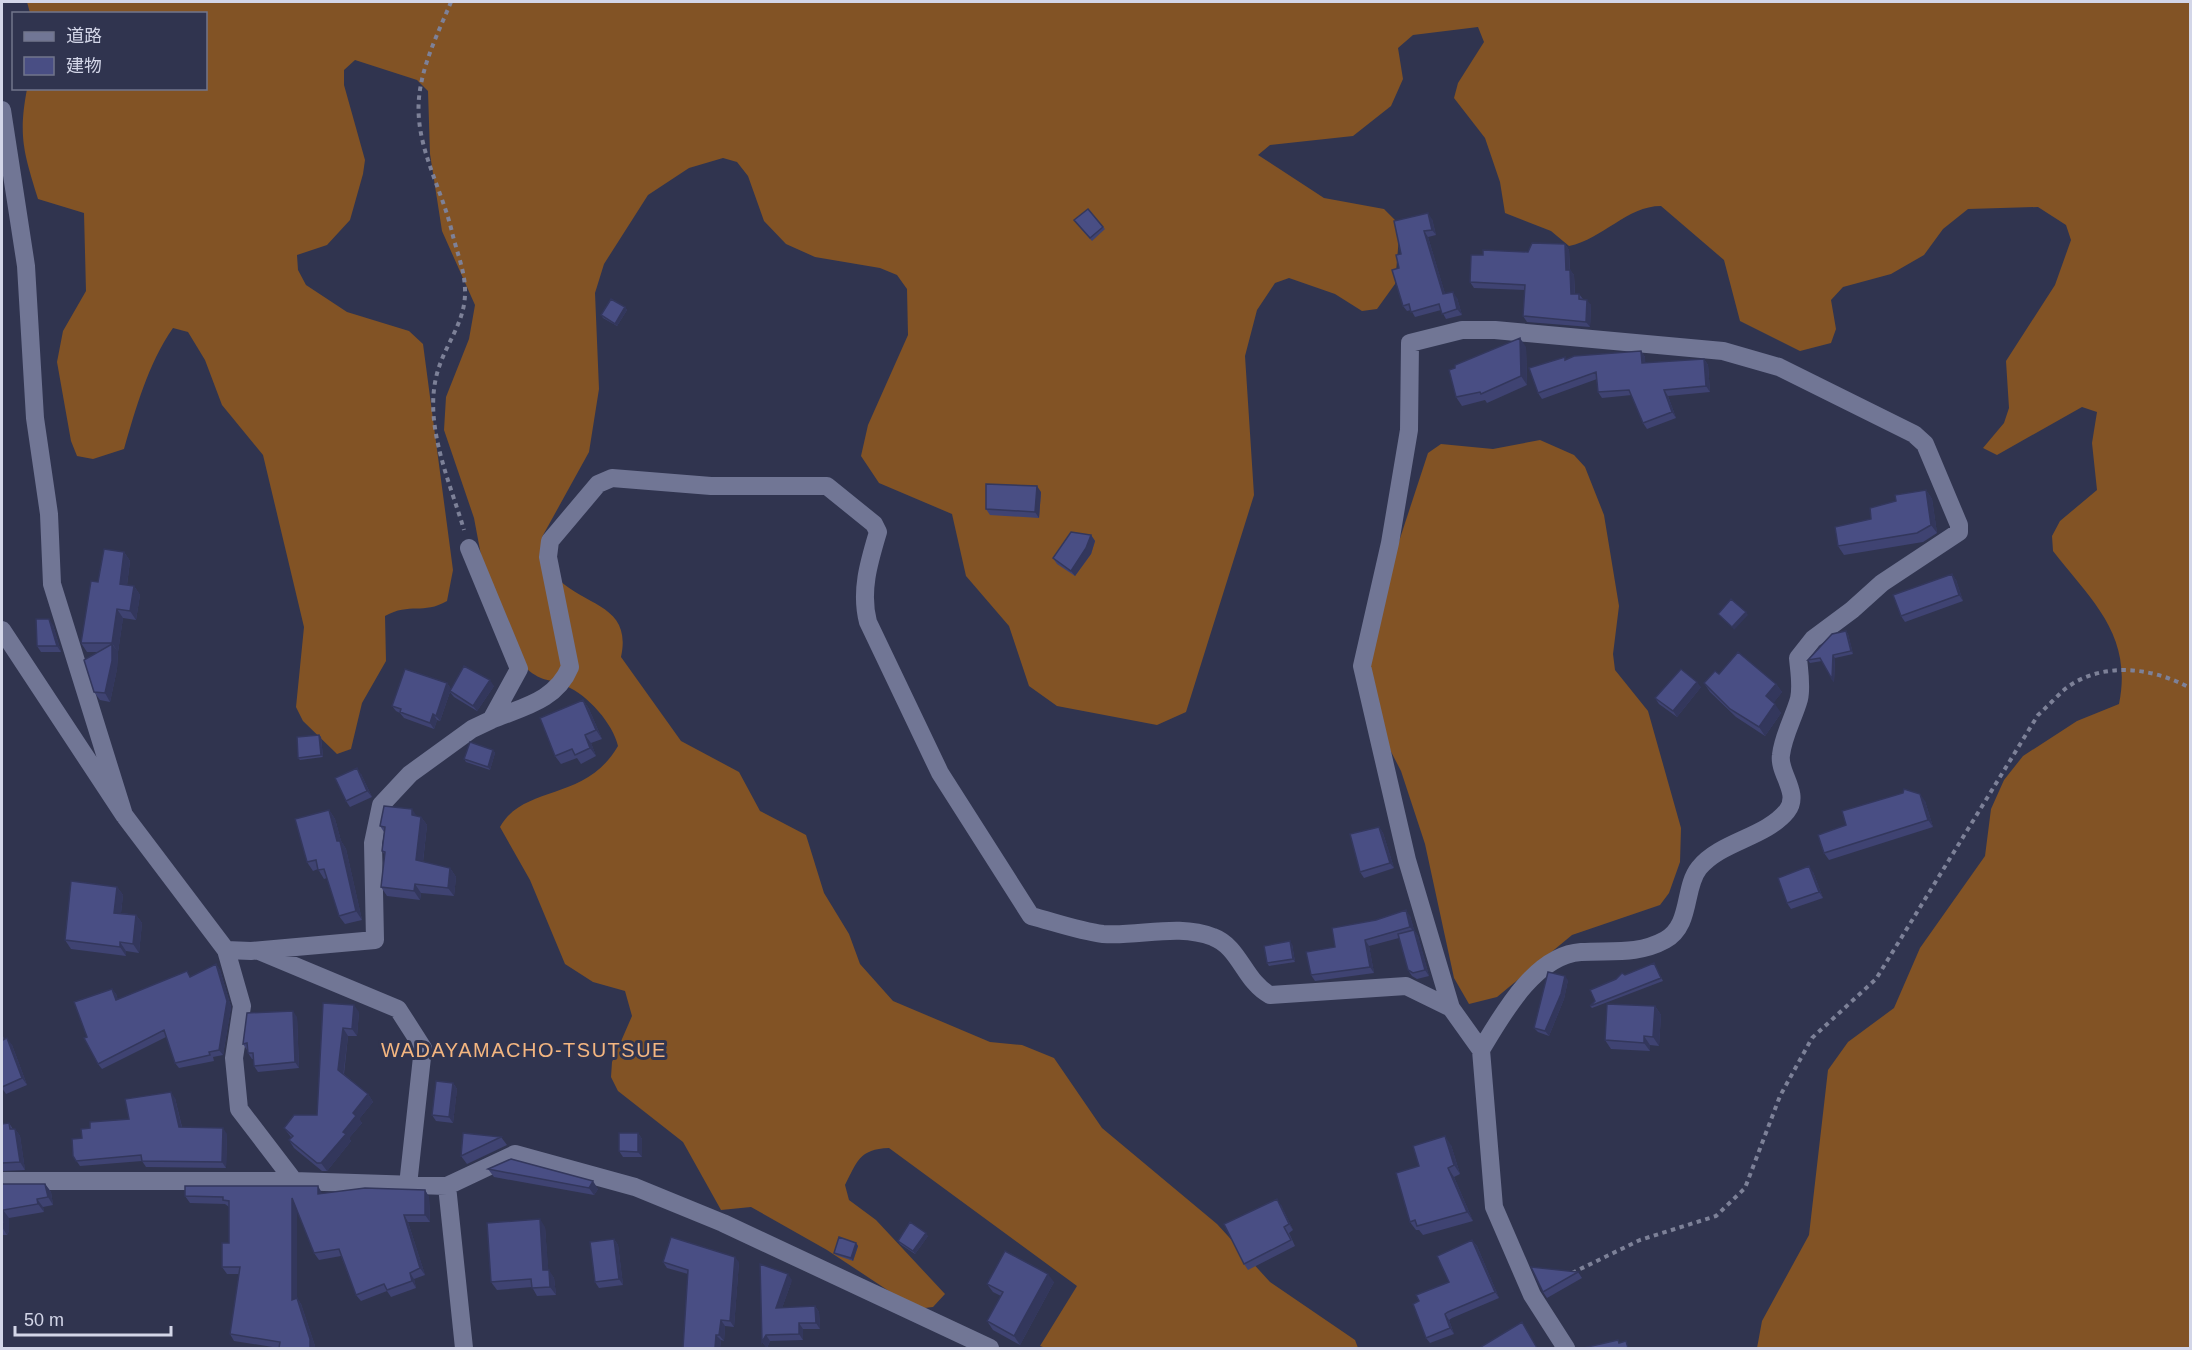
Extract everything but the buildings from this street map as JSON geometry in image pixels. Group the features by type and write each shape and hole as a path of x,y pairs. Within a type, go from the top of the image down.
{"street":[{"path":"2,110 26,266 35,418 49,514 52,584 124,815"},
{"path":"1481,1050 1512,998 1555,959 1579,952 1621,953 1667,939 1679,928 1699,869 1717,854 1769,826 1788,810 1792,795 1780,757 1800,696 1798,658 1814,639 1882,583 1959,532 1959,525 1926,444 1914,434 1779,368 1724,351 1495,330 1462,330 1410,343 1409,430 1390,543 1362,666 1407,860 1451,1008 1481,1050 1494,1207 1532,1295 1566,1348"},
{"path":"226,951 375,940 373,843 381,805 410,774 472,729 548,697 564,682 570,667 548,557 550,541 598,484 612,478 711,486 827,486 874,524 878,532 868,563 863,604 868,622 940,773 1031,916 1103,934 1183,931 1214,937 1231,950 1256,988 1270,995 1406,986 1451,1008"},
{"path":"469,548 519,669 491,720"},
{"path":"2,630 124,815 226,951 242,1006 234,1058 239,1109 294,1182"},
{"path":"257,950 398,1009 423,1048 408,1185"},
{"path":"2,1181 294,1182 447,1186 514,1154 635,1187 723,1223 990,1348"},
{"path":"447,1186 464,1348"}],"path":[{"path":"452,2 432,45 420,88 419,119 426,151 446,206 465,288 463,315 439,367 432,403 437,436 469,548"},
{"path":"1570,1274 1640,1240 1716,1216 1745,1188 1780,1096 1812,1038 1876,980 2038,715 2065,689 2084,677 2111,670 2139,670 2190,688"}],"shaded area":[{"path":"27,2 2190,2 2190,1348 1757,1348 1762,1321 1809,1235 1828,1070 1848,1042 1894,1008 1920,948 1985,856 1991,809 2004,780 2023,756 2077,721 2119,704 2122,680 2115,638 2095,603 2053,551 2052,536 2060,521 2097,490 2092,443 2097,412 2082,407 1997,455 1983,448 2004,423 2009,408 2006,361 2055,285 2071,240 2066,225 2038,207 1968,209 1943,229 1924,255 1891,274 1843,287 1831,300 1836,329 1831,343 1800,351 1740,321 1724,260 1661,206 1637,211 1593,237 1569,246 1551,231 1505,213 1500,182 1485,138 1454,98 1458,83 1484,42 1478,27 1413,35 1398,48 1403,79 1391,106 1353,136 1270,145 1258,155 1324,198 1384,209 1395,220 1399,237 1395,284 1377,309 1362,311 1335,294 1289,278 1275,283 1257,310 1245,356 1254,495 1186,712 1157,725 1057,706 1029,686 1009,626 966,576 952,514 879,483 861,456 868,425 908,335 907,289 897,275 880,268 815,257 786,244 764,221 748,176 737,162 723,158 689,168 648,195 604,264 595,293 599,389 589,452 542,537 547,560 555,576 570,589 614,617 620,627 623,640 621,657 681,741 739,772 760,811 806,835 824,893 849,934 860,964 893,1001 990,1042 1022,1045 1054,1058 1102,1128 1217,1224 1270,1282 1355,1340 1358,1348 1046,1348 1040,1346 1077,1286 889,1148 871,1151 860,1158 845,1185 849,1200 876,1220 945,1294 933,1307 916,1309 827,1250 751,1207 721,1210 683,1142 618,1091 611,1077 612,1062 632,1016 625,991 593,982 565,964 530,880 500,827 511,813 524,804 573,785 589,776 605,764 618,746 605,720 583,696 527,669 486,582 474,518 444,430 446,397 469,339 475,305 442,231 430,154 428,91 417,80 355,60 344,70 344,85 365,160 363,174 350,220 327,245 297,255 298,270 306,285 347,312 409,331 423,344 453,570 447,601 431,607 402,610 385,616 386,661 362,703 351,749 337,754 303,721 296,707 304,627 263,455 222,405 205,360 188,332 173,328 156,356 124,449 93,459 77,456 71,441 57,362 63,331 86,291 84,213 38,199 24,145 23,120 27,90 207,90 207,12 30,12"},
{"path":"1540,440 1574,455 1585,467 1604,515 1619,606 1613,654 1615,670 1648,711 1681,828 1680,862 1669,893 1660,905 1572,935 1497,997 1469,1004 1454,978 1425,844 1401,771 1372,715 1363,685 1386,581 1428,453 1441,444 1493,449"}],"district":[{"name":"WADAYAMACHO-TSUTSUE","path":"524,1050"}]}
